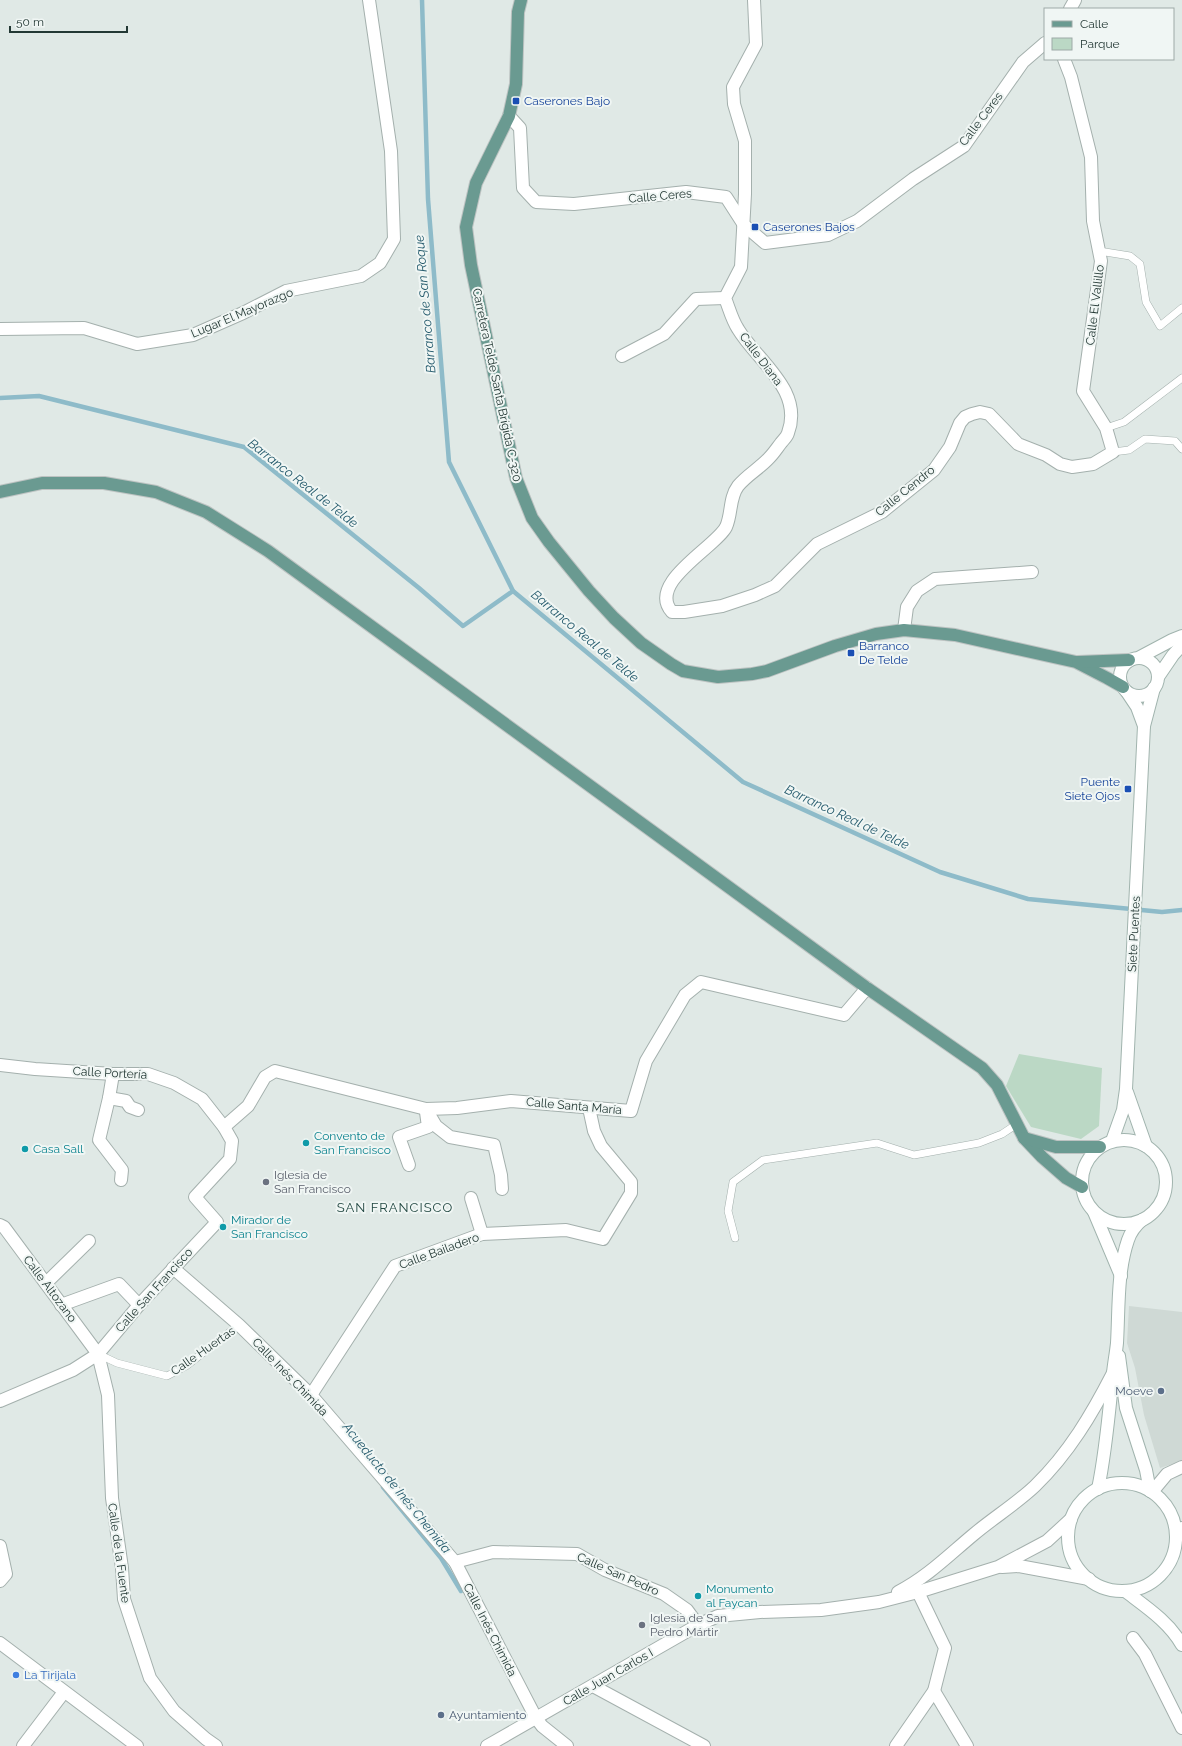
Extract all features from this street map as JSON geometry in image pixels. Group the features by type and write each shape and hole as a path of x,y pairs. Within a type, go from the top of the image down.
{"main road":[{"name":"Carretera Telde Santa Brígida C-320","path":"521,0 518,12 516,84 509,116 476,183 466,227 471,265 516,478 532,518 549,542 589,591 614,618 641,643 671,664 683,670 718,678 752,674 779,668 835,646 876,634 904,630 955,635 1076,662 1107,678 1125,690"},
{"path":"0,492 42,483 104,483 156,492 206,512 268,551 867,988 982,1068 996,1085 1024,1138 1042,1157 1066,1178 1082,1187"},
{"name":"Carretera Telde Santa Brígida C-320","path":"1076,662 1134,659"},
{"path":"1024,1138 1056,1147 1100,1147"}],"street":[{"name":"Lugar El Mayorazgo","path":"0,328 84,328 138,344 193,335 243,313 286,291 361,276 380,263 394,239 391,151 368,0"},
{"path":"622,356 664,334 696,299 725,298 741,267 744,225 745,141 734,104 733,87 756,44 754,0"},
{"name":"Calle Ceres","path":"509,116 520,128 523,188 536,202 574,204 686,192 726,197 744,225 765,242 828,234 857,221 913,179 964,146 1023,62 1044,44"},
{"name":"Calle El Vallillo","path":"1064,60 1092,157 1093,221 1101,261 1083,391 1106,428 1113,452"},
{"name":"Calle Diana","path":"672,612 667,598 667,593 673,580 726,527 733,496 738,486 769,458 788,434 792,411 781,382 738,329 725,298"},
{"name":"Calle Cendro","path":"672,612 684,612 722,606 755,595 775,586 817,544 882,512 934,470 950,447 960,423 965,417 972,414 980,412 989,414 997,421 1009,437 1018,444 1046,455 1060,464 1072,467 1093,464 1113,452"},
{"path":"904,630 907,606 917,591 934,579 1032,572"},
{"path":"1144,726 1137,707 1125,690 1119,675 1124,664 1182,636"},
{"path":"1125,690 1139,696 1145,695 1156,683 1173,655 1182,645"},
{"path":"1134,659 1151,662 1155,666 1156,683 1144,726"},
{"name":"Siete Puentes","path":"1112,1141 1123,1110 1126,1089 1140,831 1144,726"},
{"name":"Calle Santa María","path":"224,1127 248,1106 265,1077 275,1071 426,1109 457,1108 510,1101 631,1111 646,1061 684,995 701,982 844,1015 867,988"},
{"name":"Calle Portería","path":"0,1065 35,1069 113,1074 148,1074 174,1083 202,1099 224,1127 232,1141 230,1159 195,1197 217,1222 212,1228"},
{"path":"113,1074 99,1140 122,1170 121,1180"},
{"path":"1126,1089 1146,1146"},
{"path":"109,1098 126,1101 130,1107 138,1110"},
{"name":"Calle Bailadero","path":"311,1395 395,1266 482,1234 566,1230 602,1239 631,1193 631,1182 601,1146 594,1131 589,1108"},
{"path":"409,1165 399,1137 428,1127 426,1109"},
{"path":"426,1109 436,1126 450,1137 494,1145 501,1175 502,1189"},
{"path":"1098,1489 1103,1463 1113,1373 1121,1277 1128,1239 1134,1226 1153,1213 1161,1202 1166,1184 1166,1177 1162,1165 1156,1154 1146,1146 1135,1141 1124,1139 1112,1141 1100,1147 1091,1155 1085,1164 1082,1176 1084,1196 1093,1211 1121,1277"},
{"path":"471,1198 482,1234"},
{"path":"1093,1211 1104,1219 1116,1224 1130,1224 1142,1220"},
{"name":"Calle Altozano","path":"0,1225 4,1227 98,1354"},
{"name":"Calle San Francisco","path":"0,1401 73,1370 98,1354 139,1305 212,1228"},
{"path":"46,1283 89,1241"},
{"name":"Calle Inés Chimida","path":"174,1268 239,1325 311,1395 455,1562 542,1726 567,1746"},
{"path":"62,1305 119,1284 139,1305"},
{"path":"1116,1345 1126,1408 1146,1470 1151,1491"},
{"name":"Calle de la Fuente","path":"98,1354 108,1395 112,1498 122,1568 124,1599 150,1678 174,1711 216,1746"},
{"path":"879,1602 916,1583 982,1527 1035,1486 1077,1436 1097,1405 1113,1373"},
{"path":"1151,1491 1166,1474 1179,1471"},
{"path":"1178,1536 1172,1557 1165,1570 1153,1581 1140,1588 1124,1591 1112,1590 1100,1586 1088,1579 1077,1567 1070,1552 1068,1535 1072,1519 1078,1506 1086,1496 1098,1489 1115,1483 1133,1484 1151,1491 1162,1501 1170,1512 1178,1536 1182,1558"},
{"path":"879,1602 918,1592 998,1567 1047,1541 1072,1519"},
{"path":"0,1546 3,1577"},
{"name":"Calle San Pedro","path":"455,1562 493,1552 577,1554 605,1570 664,1594 687,1610 698,1625"},
{"path":"998,1567 1019,1566 1088,1579"},
{"path":"1124,1591 1152,1612 1176,1634 1182,1645"},
{"path":"896,1746 934,1691 945,1648 918,1592"},
{"name":"Calle Juan Carlos I","path":"487,1746 698,1625 718,1616 760,1612 821,1610 879,1602"},
{"path":"1133,1638 1145,1654 1182,1728"},
{"path":"0,1643 137,1746"},
{"path":"593,1686 704,1746"},
{"path":"934,1691 967,1746"},
{"path":"22,1746 64,1692"}],"lane":[{"path":"1099,251 1130,256 1140,264 1146,302 1160,326 1182,308"},
{"path":"1106,428 1124,422 1182,378"},
{"path":"1113,452 1129,450 1145,439 1175,441 1182,449"},
{"path":"735,1238 728,1211 733,1182 763,1160 877,1143 914,1155 979,1143 1002,1134 1017,1124"},
{"name":"Calle Huertas","path":"98,1354 117,1363 167,1376 186,1366 239,1325"}],"shaded area":[{"name":"Moeve","path":"1129,1306 1182,1312 1182,1461 1160,1468 1144,1415 1135,1368 1127,1343"}],"green space":[{"path":"1019,1054 1102,1068 1099,1126 1081,1139 1031,1127 1006,1086"}],"waterway":[{"name":"Barranco Real de Telde","path":"422,0 428,199 449,462 513,591 743,782 940,872 1028,899 1162,912 1182,910"},
{"name":"Barranco Real de Telde","path":"0,398 39,396 244,447 419,588 463,626 513,591"},
{"name":"Acueducto de Inés Chemida","path":"383,1487 441,1558 461,1591"}],"place":[{"name":"Caserones Bajo","path":"516,101"},
{"name":"Caserones Bajos","path":"755,227"},
{"name":"Barranco De Telde","path":"851,653"},
{"name":"Puente Siete Ojos","path":"1128,789"},
{"name":"Convento de San Francisco","path":"306,1143"},
{"name":"Casa Sall","path":"25,1149"},
{"name":"Iglesia de San Francisco","path":"266,1182"},
{"name":"Mirador de San Francisco","path":"223,1227"},
{"name":"Moeve","path":"1161,1391"},
{"name":"Monumento al Faycan","path":"698,1596"},
{"name":"Iglesia de San Pedro Mártir","path":"642,1625"},
{"name":"La Tirijala","path":"16,1675"},
{"name":"Ayuntamiento","path":"441,1715"}],"district":[{"name":"SAN FRANCISCO","path":"395,1207"}],"water label":[{"name":"Barranco de San Roque","path":"425,304"}]}
